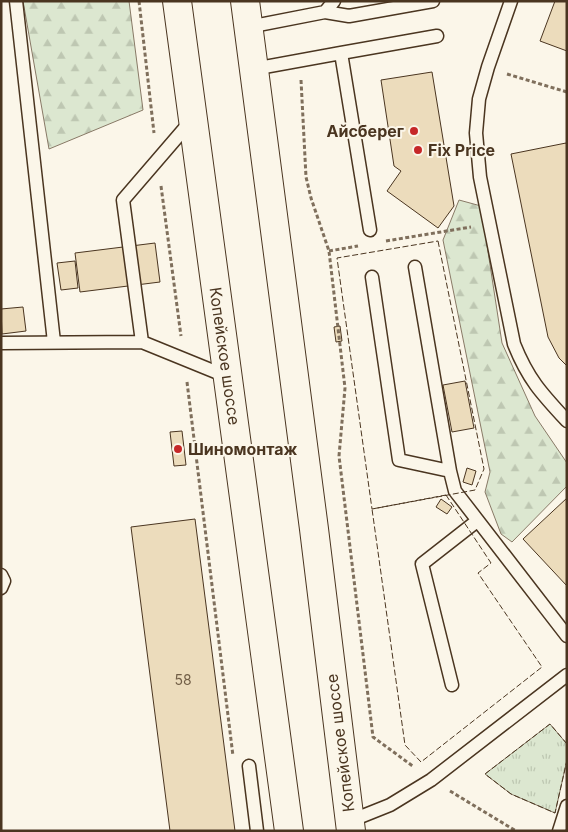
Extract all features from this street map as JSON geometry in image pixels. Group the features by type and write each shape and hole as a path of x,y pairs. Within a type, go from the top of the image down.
{"main road":[{"name":"Копейское шоссе","path":"177,1 289,831"},
{"name":"Копейское шоссе","path":"246,14 314,529 350,826"}],"lane":[{"path":"16,1 54,342"},
{"path":"325,12 334,1"},
{"path":"246,14 325,12 349,16 433,1"},
{"path":"512,1 479,99 476,133 480,177 517,351 523,366 537,388 567,421"},
{"path":"253,69 437,36"},
{"path":"340,54 370,230"},
{"path":"142,342 123,200 193,118"},
{"path":"415,267 455,491 567,636"},
{"path":"372,278 399,460 450,471"},
{"path":"1,343 142,342 228,377"},
{"path":"452,685 422,564 477,521"},
{"path":"1,575 4,581 1,588"},
{"path":"350,826 390,806 431,780 567,674"},
{"path":"249,766 257,831"},
{"path":"559,831 567,806"}],"path":[{"path":"139,1 157,160 184,359 233,762"},
{"path":"298,60 303,100 306,177 310,198 329,251 345,388 339,456 374,737 431,780 516,831"},
{"path":"488,68 567,92"},
{"path":"386,241 490,223"},
{"path":"329,251 367,244"}],"green space":[{"path":"23,1 129,1 143,110 49,149"},
{"path":"459,200 481,206 502,343 535,416 567,463 567,486 512,542 501,534 485,492 490,472 443,240"},
{"path":"550,724 567,744 567,760 555,813 511,794 485,774"}],"building":[{"path":"555,1 567,1 567,51 540,41"},
{"path":"432,72 454,206 438,228 387,191 401,171 394,166 381,80"},
{"path":"566,143 567,366 559,358 548,337 511,154"},
{"path":"155,243 160,282 80,292 75,253"},
{"path":"75,261 78,288 61,290 57,263"},
{"path":"23,307 26,331 2,334 1,309"},
{"path":"340,326 342,341 336,342 334,327"},
{"path":"465,381 474,428 452,432 443,385"},
{"name":"Шиномонтаж","path":"182,431 186,465 174,466 170,432"},
{"path":"467,468 476,471 472,485 463,482"},
{"path":"567,498 567,586 523,539"},
{"path":"441,499 452,507 447,514 436,507"},
{"path":"195,519 235,831 170,831 131,527"}],"fence":[{"path":"438,241 484,469 475,490 372,509 337,258 438,241"},
{"path":"446,495 491,563 478,573 542,667 421,762 405,745 372,509 446,495"},
{"path":"567,744 550,724 485,774 511,794 555,813 567,760"}],"place":[{"name":"Айсберег","path":"414,131"},
{"name":"Fix Price","path":"418,150"},
{"name":"Шиномонтаж","path":"178,449"}]}
